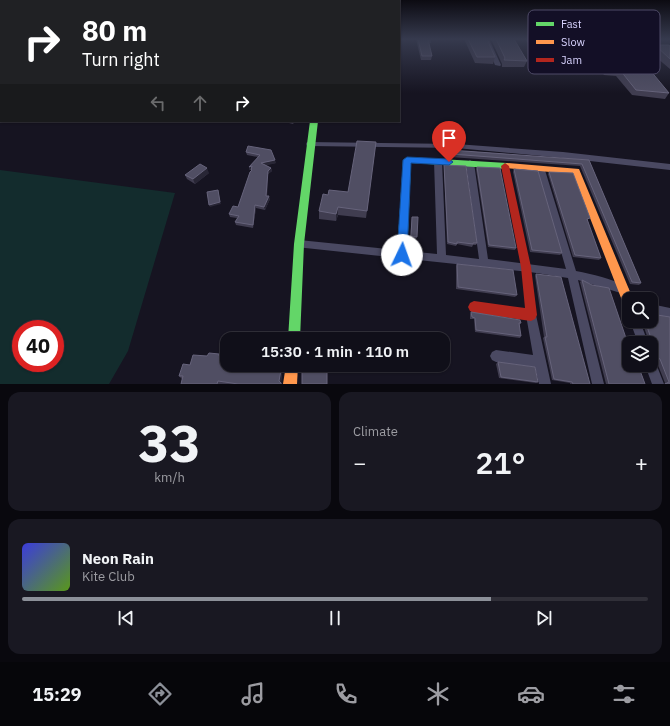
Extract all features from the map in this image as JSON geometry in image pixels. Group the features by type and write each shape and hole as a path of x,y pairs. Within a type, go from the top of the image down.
{"street":[{"path":"494,57 498,65"},
{"path":"294,332 299,244 314,122"},
{"path":"310,144 456,146 563,155 670,167"},
{"path":"402,255 407,160 576,171 625,292"},
{"path":"438,161 442,259"},
{"path":"470,163 484,263"},
{"path":"505,166 526,267 531,315 544,384"},
{"path":"541,169 572,274 598,384"},
{"path":"299,244 526,267 602,280 624,289"},
{"path":"474,307 531,315"},
{"path":"658,310 670,313"},
{"path":"496,356 540,362"},
{"path":"290,384 291,372"},
{"path":"654,372 658,384"}],"green space":[{"path":"0,170 175,193 128,351 109,384 0,384"}],"building":[{"path":"525,57 527,61 504,60 505,58"},
{"path":"623,74 653,74 669,93 636,90"},
{"path":"357,141 376,142 367,211 338,207 336,214 319,211 323,194 328,195 329,190 348,192"},
{"path":"248,146 271,150 275,160 261,163 271,168 268,171 266,196 269,196 264,207 255,205 253,225 235,222 239,216 229,214 233,206 238,207 252,170 252,166 249,167 260,155 246,152"},
{"path":"450,150 589,160 641,283 632,282 582,164 451,154"},
{"path":"200,164 207,168 193,179 185,175"},
{"path":"444,165 466,166 477,243 457,242 457,244 448,242"},
{"path":"477,167 500,168 516,248 489,245"},
{"path":"514,169 538,171 562,253 532,250"},
{"path":"549,172 573,173 590,218 587,219 601,258 575,255"},
{"path":"218,190 220,202 209,205 207,192"},
{"path":"412,217 418,217 417,237 411,236"},
{"path":"457,264 513,270 517,295 458,287"},
{"path":"536,274 561,277 590,384 573,384 572,382 554,379 545,337 547,337"},
{"path":"582,280 592,285 609,288 625,336 622,336 622,372 641,372 645,384 609,384"},
{"path":"471,312 520,320 521,336 476,330 475,318 472,317"},
{"path":"658,315 670,317 670,384 665,384 669,382 660,359 658,358 658,336 650,336 647,328 658,328"},
{"path":"209,353 219,354 220,372 281,372 279,381 281,384 238,384 218,381 217,384 181,384 183,376 179,376 183,364 190,365 193,355 207,356"},
{"path":"498,362 535,367 538,382 501,377"},
{"path":"302,372 327,372 327,384 302,384"}],"traffic: fast":[{"path":"294,332 299,244 314,122"},
{"path":"402,255 407,160 507,166"}],"traffic: slow":[{"path":"507,166 576,171 625,292"},
{"path":"290,384 291,372"}],"traffic: jam":[{"path":"474,307 531,315 526,267 505,166"}],"route":[{"path":"402,255 407,160 449,162"}]}
